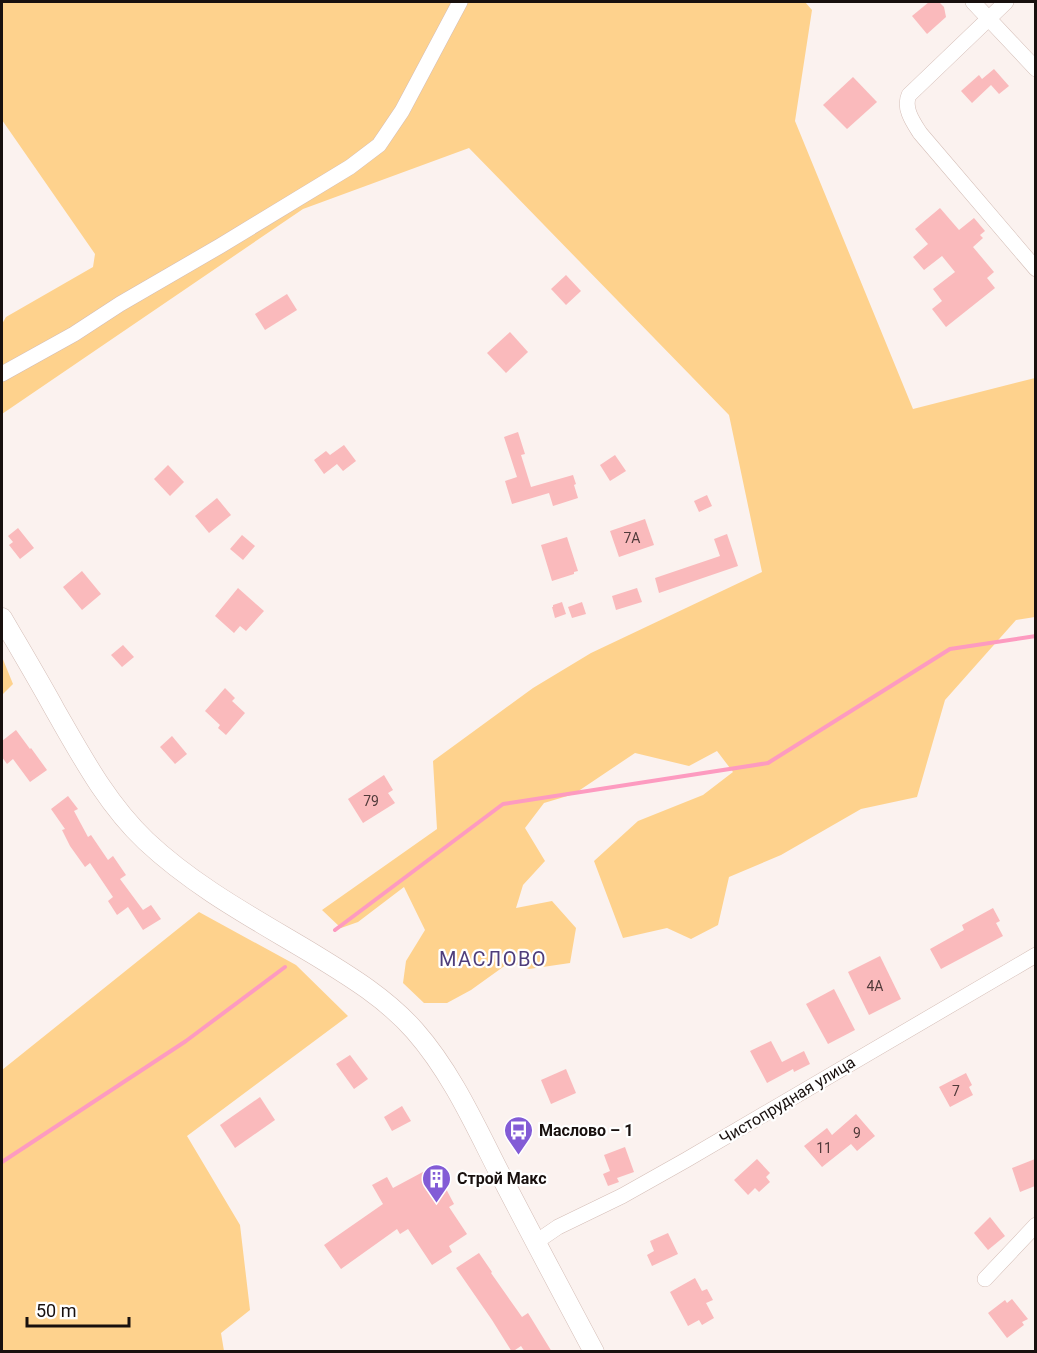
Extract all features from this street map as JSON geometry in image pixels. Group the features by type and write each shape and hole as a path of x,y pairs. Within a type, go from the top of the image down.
{"main road":[{"path":"2,618 103,792 147,842 213,893 344,973 386,1002 414,1030 440,1062 594,1352"}],"street":[{"path":"2,374 74,334 120,304 230,240 350,167 372,151 379,145 402,111 460,2"},
{"path":"973,2 1035,69"},
{"path":"1006,2 909,95 907,105 920,133 1035,269"},
{"name":"Чистопрудная улица","path":"536,1242 558,1227 622,1196 686,1160 1035,955"},
{"path":"985,1279 1035,1225"}],"shaded area":[{"path":"2,2 805,2 812,10 795,121 913,409 1035,378 1035,617 1016,620 945,700 917,797 861,809 781,855 729,877 718,925 691,939 667,928 623,938 594,861 638,821 703,795 733,772 717,751 689,766 635,753 574,794 544,803 525,828 545,861 523,885 516,908 552,901 576,928 570,963 529,969 510,962 471,990 447,1003 424,1003 403,983 406,961 425,930 404,887 358,922 341,928 322,910 437,829 433,761 533,688 591,653 762,572 729,415 469,148 303,209 2,414 2,324 6,317 93,267 95,254 2,120"},
{"path":"2,657 13,684 2,695"},
{"path":"199,912 296,965 348,1016 187,1136 240,1225 250,1310 221,1333 224,1351 2,1351 2,1070"}],"building":[{"path":"929,2 939,2 944,7 946,17 927,34 912,16"},
{"path":"994,69 1009,86 999,94 991,85 972,103 961,91 979,75 982,79"},
{"path":"853,77 877,102 847,129 823,105"},
{"path":"940,208 959,230 974,218 985,231 980,235 983,238 973,247 994,272 987,278 995,288 946,327 932,309 942,301 933,289 955,272 942,256 924,270 913,257 928,244 915,229"},
{"path":"566,275 581,291 566,305 551,289"},
{"path":"287,294 297,310 265,330 255,314"},
{"path":"510,332 528,352 506,373 487,353"},
{"path":"518,432 525,454 521,455 531,487 573,475 578,498 553,506 549,493 512,504 505,481 517,477 504,437"},
{"path":"344,445 356,461 343,471 337,464 324,474 314,460 326,451 330,455"},
{"path":"615,455 626,471 610,481 600,465"},
{"path":"168,465 184,482 170,496 154,479"},
{"path":"707,495 712,506 699,512 694,501"},
{"path":"217,498 231,515 209,533 195,516"},
{"path":"645,519 654,545 619,557 610,531"},
{"path":"18,528 34,548 20,559 9,545 13,542 8,536"},
{"path":"727,534 738,566 659,593 655,578 720,556 714,539"},
{"path":"242,535 255,546 243,560 230,549"},
{"path":"567,537 578,571 552,581 541,545"},
{"path":"82,571 101,594 82,610 63,587"},
{"path":"238,588 264,611 246,631 240,626 234,633 215,616"},
{"path":"637,588 642,602 616,610 612,596"},
{"path":"562,602 566,614 555,618 552,607"},
{"path":"582,602 586,614 572,618 568,607"},
{"path":"123,645 134,657 122,667 111,655"},
{"path":"225,688 235,698 232,701 245,713 226,735 218,728 220,725 205,711"},
{"path":"16,730 47,770 30,782 13,759 7,764 2,757 2,741"},
{"path":"172,736 187,754 175,764 160,747"},
{"path":"384,775 393,790 388,793 395,803 363,823 348,799"},
{"path":"68,796 78,809 74,811 88,837 91,835 108,860 113,856 126,875 120,879 143,910 151,905 161,919 143,930 128,907 117,915 108,901 113,897 90,863 85,867 70,846 62,830 65,829 51,809"},
{"path":"993,908 1000,921 996,923 1003,936 941,969 930,949 964,930 962,925"},
{"path":"880,956 901,999 869,1015 848,972"},
{"path":"834,989 855,1030 828,1044 806,1004"},
{"path":"771,1041 782,1062 804,1051 810,1064 794,1072 793,1069 767,1083 750,1051"},
{"path":"350,1055 368,1079 354,1089 336,1064"},
{"path":"566,1069 576,1093 551,1104 541,1080"},
{"path":"966,1073 972,1085 969,1087 973,1095 950,1107 939,1087"},
{"path":"260,1097 275,1120 235,1148 220,1125"},
{"path":"402,1106 411,1121 392,1131 384,1117"},
{"path":"856,1114 875,1136 857,1151 851,1144 822,1167 804,1146 827,1128 832,1135"},
{"path":"625,1147 634,1172 617,1178 619,1182 608,1186 603,1174 610,1171 604,1155"},
{"path":"757,1159 770,1173 766,1177 770,1182 759,1192 755,1188 748,1195 734,1180"},
{"path":"1035,1159 1035,1186 1020,1192 1012,1168"},
{"path":"434,1166 454,1204 449,1207 467,1234 449,1246 452,1252 432,1265 408,1229 400,1234 397,1229 341,1269 324,1245 383,1204 372,1185 387,1177 393,1188"},
{"path":"990,1217 1005,1236 988,1250 974,1233"},
{"path":"668,1233 678,1254 652,1266 647,1255 654,1251 650,1241"},
{"path":"479,1253 522,1317 528,1313 552,1352 525,1352 521,1346 512,1352 456,1268"},
{"path":"695,1278 702,1291 707,1289 713,1300 706,1303 714,1318 702,1325 699,1320 688,1326 670,1292"},
{"path":"1012,1299 1028,1319 1022,1322 1024,1325 1007,1338 988,1313 1005,1300 1007,1303"}],"waterway":[{"path":"335,930 503,804 768,763 950,649 1036,636"},
{"path":"2,1162 186,1041 285,967"}],"place":[{"name":"Маслово – 1","path":"518,1156"},
{"name":"Строй Макс","path":"436,1204"}],"district":[{"name":"МАСЛОВО","path":"493,959"}]}
